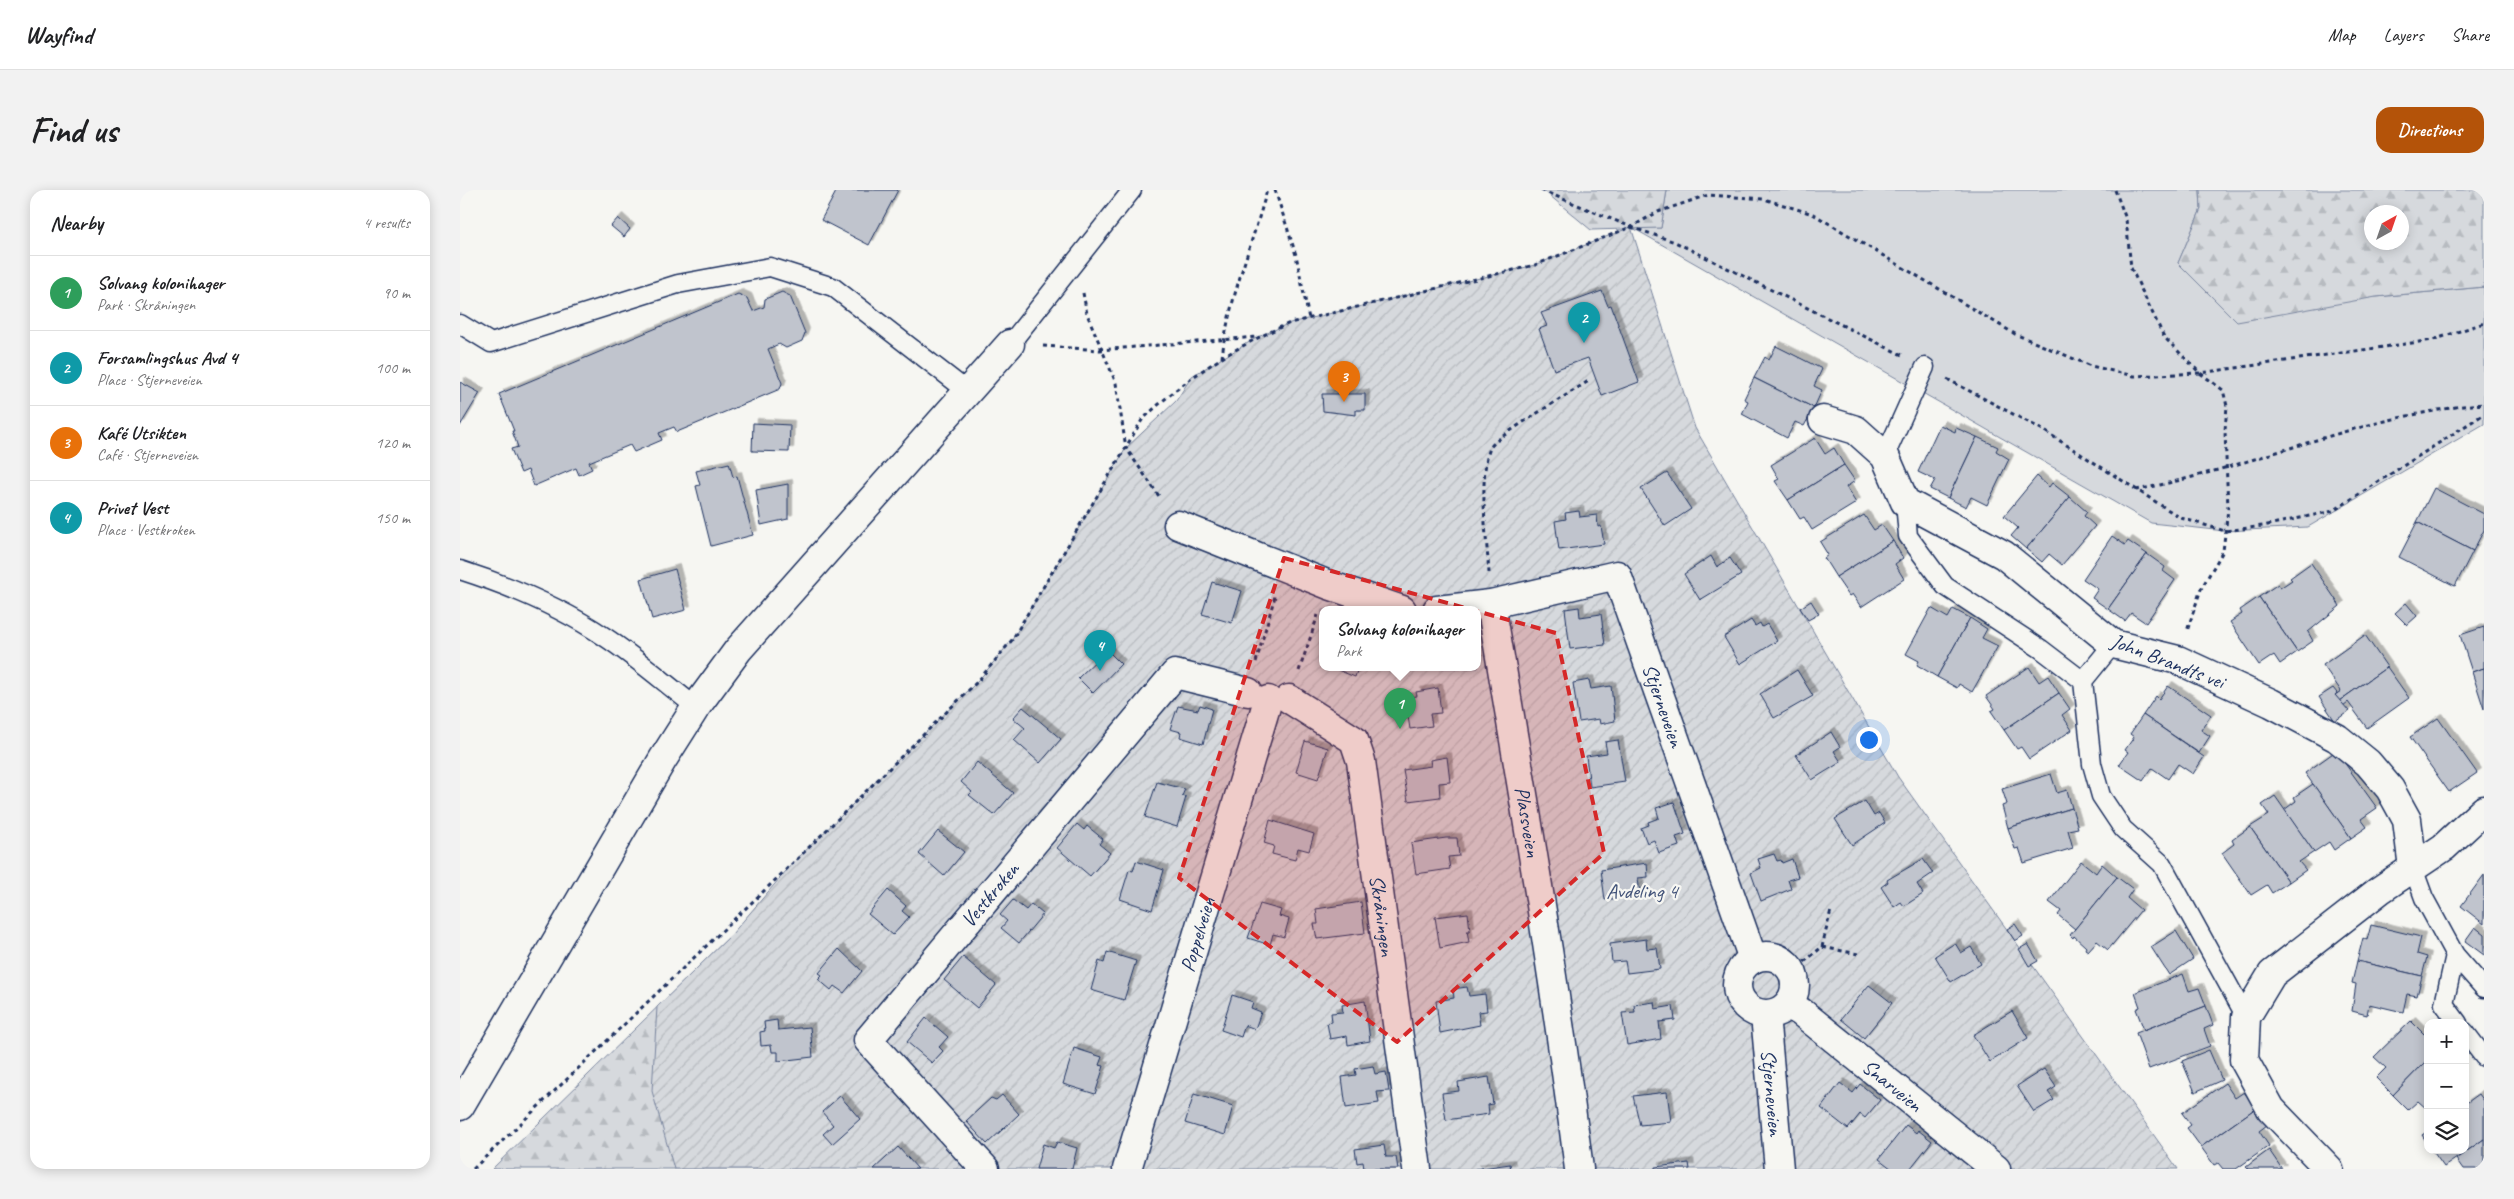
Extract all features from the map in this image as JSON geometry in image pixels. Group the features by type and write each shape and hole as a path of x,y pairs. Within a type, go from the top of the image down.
{"street":[{"path":"460,1106 663,759 696,707 738,650 966,391 1010,344"},
{"path":"1823,420 1856,430 1885,456 1905,502"},
{"name":"John Brandts vei","path":"1905,502 2004,555 2113,644 2178,660 2288,712 2337,738 2368,763 2390,789 2407,820 2413,868"},
{"path":"1178,525 1329,585 1390,606"},
{"name":"Stjerneveien","path":"1491,604 1617,575 1753,959"},
{"path":"1473,606 1491,604"},
{"name":"Plassveien","path":"1491,604 1563,1042 1579,1169"},
{"name":"Vestkroken","path":"985,1169 868,1040 1174,674 1268,697"},
{"name":"Poppelveien","path":"1127,1169 1268,697"},
{"name":"Skråningen","path":"1268,697 1354,740 1362,761 1417,1169"},
{"path":"2329,1169 2271,1109 2244,1060 2246,1017 2272,974 2413,868 2444,847 2484,810"},
{"path":"1771,957 1780,960 1792,972 1795,989 1777,1010 1748,1009 1738,994 1738,976 1742,968 1753,959 1771,957"},
{"name":"Stjerneveien","path":"1777,1010 1779,1169"},
{"name":"Snarveien","path":"1777,1010 1801,1012 1996,1169"}],"lane":[{"path":"1010,344 1132,190"},
{"path":"460,324 491,343 678,284 770,267 833,287 966,391"},
{"path":"1885,456 1924,367"},
{"path":"1905,502 1908,536 1945,586 2041,649 2083,681"},
{"path":"460,570 531,598 582,623 606,637 696,707"},
{"path":"2113,644 2083,681 2092,764 2101,796 2123,829 2162,864 2246,1017"},
{"path":"2413,868 2424,898 2455,955 2484,988"},
{"path":"2455,955 2444,1004 2455,1019"},
{"path":"2469,1037 2484,1056"}],"path":[{"path":"1222,358 1224,339 1267,190"},
{"path":"1275,190 1296,255 1309,319"},
{"path":"1541,190 1631,227 1675,242 1924,367 2043,430 2182,518 2224,531 2263,526 2333,512 2484,414"},
{"path":"1708,195 1713,190"},
{"path":"2115,190 2126,219 2131,268 2164,337 2200,373 2223,390 2227,406 2225,431 2228,509 2223,551 2201,589 2178,660"},
{"path":"473,1169 785,871 978,681 1012,640 1142,420 1170,393 1222,358 1258,337 1290,323 1535,265 1631,227 1658,212 1708,195 1764,199 1813,214 2015,334 2091,366 2134,376 2200,373 2433,340 2484,323"},
{"path":"1077,261 1087,314 1100,350 1116,383 1126,448 1178,525"},
{"path":"1010,344 1100,350 1258,337"},
{"path":"1491,604 1485,474 1490,447 1503,434 1590,380"},
{"path":"2136,490 2179,482 2293,446 2389,420 2464,405 2484,404"},
{"path":"1268,697 1283,567"},
{"path":"1268,697 1329,585"},
{"path":"1792,972 1822,947 1832,910"},
{"path":"1822,947 1858,954"}],"highlighted area":[{"path":"1284,558 1556,633 1604,853 1397,1042 1179,878"}],"green space":[{"path":"1543,190 1667,190 1661,228 1591,230"},
{"path":"1667,190 2200,190 2201,209 2178,263 2376,297 2484,287 2484,424 2308,527 2225,531 2151,523 1631,227 1661,228"},
{"path":"2200,190 2484,190 2484,287 2376,297 2237,322 2178,263 2201,209"},
{"name":"Avdeling 4","path":"1631,227 1695,428 1898,777 2178,1169 674,1169 652,1091 657,1007 732,934 792,864 978,681 1012,640 1126,448 1176,401 1192,376 1258,337 1290,323 1535,265"},
{"path":"732,934 768,1169 492,1169"}],"building":[{"path":"837,190 898,190 869,245 821,220"},
{"path":"618,218 630,229 624,237 611,226"},
{"path":"1602,291 1608,306 1611,305 1639,382 1602,396 1588,358 1554,370 1539,329 1547,326 1541,313"},
{"path":"782,292 790,296 805,333 802,341 786,348 779,344 768,349 782,383 780,389 677,432 674,427 659,433 662,440 634,452 630,445 589,462 592,469 579,475 576,468 534,486 528,470 521,473 511,449 518,447 512,431 514,431 499,394 738,294 747,298 753,311 764,307 765,299"},
{"path":"1776,346 1822,369 1814,386 1822,390 1814,408 1754,378 1765,357 1769,360"},
{"path":"1754,378 1814,408 1804,426 1795,422 1787,438 1742,414 1748,401 1744,399"},
{"path":"460,382 480,393 460,426"},
{"path":"1322,394 1365,394 1365,410 1356,410 1356,415 1323,411"},
{"path":"753,423 790,425 789,452 752,451"},
{"path":"1940,425 1955,432 1956,428 1977,437 1948,498 1930,489 1935,480 1918,472"},
{"path":"1977,437 1998,447 1996,451 2009,459 1987,505 1971,497 1966,507 1948,498"},
{"path":"1815,438 1825,454 1834,448 1844,465 1788,500 1775,481 1779,479 1771,465"},
{"path":"729,463 733,477 737,476 753,535 711,546 696,486 700,485 696,471"},
{"path":"1844,465 1855,481 1846,487 1856,503 1812,530 1804,517 1800,519 1788,500"},
{"path":"1667,473 1691,509 1665,526 1641,489"},
{"path":"2037,476 2049,487 2052,483 2070,497 2026,549 2011,536 2018,528 2004,516"},
{"path":"788,484 788,519 761,525 756,490"},
{"path":"2434,488 2484,514 2484,530 2473,551 2417,522"},
{"path":"2070,497 2087,512 2084,516 2095,526 2062,565 2049,554 2042,562 2026,549"},
{"path":"1579,511 1580,517 1597,515 1598,527 1601,526 1604,544 1559,550 1555,521 1566,519 1565,513"},
{"path":"1864,515 1874,530 1882,525 1893,541 1836,577 1824,558 1828,555 1820,542"},
{"path":"2417,522 2473,551 2455,586 2399,557"},
{"path":"2112,536 2125,545 2128,541 2147,554 2108,609 2092,598 2098,589 2083,579"},
{"path":"1893,541 1903,558 1895,564 1904,579 1861,607 1852,594 1849,596 1836,577"},
{"path":"2147,554 2165,567 2163,571 2175,580 2146,623 2131,613 2125,621 2108,609"},
{"path":"1711,556 1717,567 1730,558 1741,575 1700,600 1684,574"},
{"path":"2311,563 2340,606 2308,632 2313,641 2297,652 2259,597 2278,584 2280,588 2292,580 2290,578"},
{"path":"675,569 686,610 652,619 641,579"},
{"path":"1212,582 1242,591 1232,623 1202,614"},
{"path":"2259,597 2297,652 2280,664 2274,655 2259,665 2230,622 2242,614 2240,610"},
{"path":"1811,601 1819,614 1808,620 1800,608"},
{"path":"2406,603 2417,616 2407,625 2395,613"},
{"path":"1579,607 1580,617 1601,614 1605,645 1570,649 1565,609"},
{"path":"1931,608 1948,618 1953,609 1970,618 1937,677 1917,665 1919,661 1906,654"},
{"path":"1970,618 1987,629 1982,638 1998,646 1972,692 1959,684 1957,688 1937,677"},
{"path":"1751,620 1755,626 1760,623 1762,627 1767,624 1777,641 1740,664 1724,637"},
{"path":"2484,627 2484,668 2472,672 2460,635"},
{"path":"2365,635 2387,667 2339,701 2335,695 2341,691 2323,665"},
{"path":"1107,650 1121,664 1093,693 1078,678"},
{"path":"2029,667 2039,682 2048,676 2059,693 2004,730 1991,711 1995,709 1986,696"},
{"path":"2387,667 2409,698 2367,728 2348,702 2343,706 2339,701"},
{"path":"2484,668 2484,709 2472,672"},
{"path":"1797,670 1813,696 1774,718 1760,694"},
{"path":"1340,671 1357,671 1355,677"},
{"path":"1589,680 1591,689 1611,686 1615,721 1600,724 1599,719 1579,722 1573,683"},
{"path":"2168,686 2211,715 2201,730 2210,736 2199,753 2143,715 2156,696 2159,699"},
{"path":"1438,688 1441,713 1430,714 1432,726 1410,729 1405,698 1417,696 1416,692"},
{"path":"2333,688 2337,693 2335,695 2349,711 2335,721 2319,697"},
{"path":"2059,693 2070,709 2062,715 2072,730 2029,759 2021,747 2017,749 2004,730"},
{"path":"1200,705 1212,709 1203,744 1180,737 1181,732 1170,729 1178,706 1198,710"},
{"path":"1023,707 1061,739 1040,763 1014,740 1025,728 1013,718"},
{"path":"2143,715 2204,757 2193,774 2178,764 2168,779 2152,768 2143,781 2119,765 2128,752 2125,750 2134,737 2130,734"},
{"path":"2438,718 2477,773 2449,792 2410,737"},
{"path":"1831,732 1840,747 1834,751 1841,762 1812,780 1796,755"},
{"path":"1618,740 1625,782 1590,787 1586,756 1607,753 1605,742"},
{"path":"1305,741 1328,748 1318,779 1296,772"},
{"path":"2336,751 2377,808 2361,819 2367,827 2351,838 2305,773"},
{"path":"1447,757 1450,782 1439,783 1440,797 1408,801 1403,770 1431,766 1430,760"},
{"path":"977,762 1013,793 994,815 969,795 972,792 961,782"},
{"path":"2051,774 2057,793 2067,790 2072,808 2008,828 2002,806 2007,804 2002,789"},
{"path":"1157,782 1185,789 1182,796 1186,797 1177,827 1145,817"},
{"path":"2313,784 2351,838 2334,850 2329,842 2314,852 2284,810 2296,801 2294,797"},
{"path":"2275,796 2314,852 2299,862 2306,870 2289,882 2250,827 2269,815 2262,805"},
{"path":"1865,801 1874,816 1879,813 1885,823 1852,845 1835,819"},
{"path":"1674,802 1685,834 1676,837 1679,846 1659,853 1654,840 1647,843 1641,828 1649,825 1648,822 1659,818 1656,808"},
{"path":"2072,808 2078,828 2068,830 2073,848 2024,863 2019,848 2015,849 2008,828"},
{"path":"1270,820 1314,834 1309,851 1298,848 1295,860 1272,854 1274,846 1264,843"},
{"path":"1077,824 1084,830 1087,826 1103,839 1099,844 1110,853 1090,876 1057,848"},
{"path":"2250,827 2289,882 2272,893 2267,885 2251,895 2222,853 2234,844 2232,840"},
{"path":"938,831 964,852 944,876 919,854"},
{"path":"1457,838 1459,856 1448,857 1450,869 1416,874 1411,843"},
{"path":"1774,854 1777,861 1781,860 1782,863 1792,859 1798,877 1788,880 1791,889 1761,901 1751,873 1761,868 1758,859"},
{"path":"1923,859 1933,873 1917,884 1923,894 1904,906 1901,902 1894,907 1881,887 1888,882 1887,880"},
{"path":"1136,861 1164,870 1152,910 1120,899 1129,870 1133,871"},
{"path":"2081,861 2096,873 2102,864 2117,877 2075,929 2058,915 2061,911 2049,902"},
{"path":"1647,863 1648,877 1638,878 1640,895 1605,900 1601,870"},
{"path":"2484,875 2484,924 2461,906"},
{"path":"2117,877 2133,889 2127,898 2141,910 2108,950 2097,941 2088,951 2074,936 2073,938 2070,935"},
{"path":"888,890 906,906 902,911 909,917 893,935 868,914"},
{"path":"1013,900 1026,910 1031,904 1043,914 1019,943 1001,928 1007,921 1000,915"},
{"path":"1361,902 1365,933 1317,939 1314,924 1318,924 1316,909"},
{"path":"1260,904 1281,910 1279,916 1289,919 1284,937 1273,934 1270,945 1248,938"},
{"path":"1468,913 1470,931 1467,931 1469,942 1440,948 1435,917"},
{"path":"2015,924 2023,936 2015,941 2007,929"},
{"path":"2371,925 2421,937 2417,954 2427,957 2422,976 2357,961 2363,938 2367,940"},
{"path":"2475,927 2484,934 2484,955 2465,941"},
{"path":"2176,931 2193,959 2169,975 2151,947"},
{"path":"1646,939 1647,949 1657,948 1660,969 1627,973 1625,961 1612,962 1610,944"},
{"path":"1955,943 1961,953 1971,947 1981,964 1951,982 1935,956"},
{"path":"2028,944 2038,961 2029,966 2019,949"},
{"path":"839,949 862,971 844,993 834,986 831,990 818,979 822,975 819,973"},
{"path":"1107,952 1136,961 1124,1000 1091,990 1099,961 1104,963"},
{"path":"963,957 996,985 977,1008 944,980"},
{"path":"2357,961 2422,976 2417,996 2407,994 2403,1012 2369,1004 2367,1015 2352,1011 2356,984 2352,983"},
{"path":"2183,974 2189,991 2199,988 2206,1006 2144,1030 2136,1009 2140,1007 2135,993"},
{"path":"1869,985 1892,1003 1864,1038 1841,1019"},
{"path":"1467,987 1469,996 1485,994 1487,1011 1478,1012 1480,1025 1440,1033 1436,1001 1454,998 1453,989"},
{"path":"1232,995 1253,1002 1251,1008 1261,1012 1255,1029 1245,1025 1241,1037 1221,1030"},
{"path":"1365,1001 1370,1041 1348,1045 1347,1036 1330,1039 1327,1023 1332,1022 1331,1013 1343,1012 1342,1005"},
{"path":"1654,1002 1655,1009 1673,1006 1675,1020 1659,1022 1661,1039 1627,1045 1622,1013 1635,1012 1634,1005"},
{"path":"2206,1006 2213,1025 2204,1029 2210,1046 2149,1069 2136,1033"},
{"path":"2012,1011 2028,1038 1990,1062 1973,1035"},
{"path":"926,1018 948,1037 939,1047 943,1051 932,1063 907,1042"},
{"path":"777,1020 778,1030 810,1027 813,1057 778,1061 778,1052 772,1052 771,1045 761,1046 760,1032 765,1031 764,1022"},
{"path":"2411,1021 2424,1034 2424,1063 2393,1095 2376,1078 2386,1068 2374,1057"},
{"path":"1074,1048 1102,1057 1099,1065 1104,1066 1095,1094 1063,1084"},
{"path":"2209,1050 2222,1080 2195,1092 2182,1061"},
{"path":"2424,1063 2424,1106 2418,1101 2408,1110 2393,1095"},
{"path":"1373,1066 1375,1074 1386,1072 1389,1091 1377,1092 1379,1103 1346,1108 1342,1077 1356,1075 1355,1069"},
{"path":"2044,1069 2056,1087 2048,1092 2054,1100 2034,1112 2017,1086"},
{"path":"1489,1077 1493,1104 1488,1105 1489,1114 1446,1120 1442,1093 1459,1091 1458,1082"},
{"path":"1840,1083 1853,1093 1860,1084 1880,1100 1865,1118 1860,1114 1848,1129 1821,1108"},
{"path":"2225,1083 2235,1098 2244,1092 2256,1108 2201,1147 2187,1128 2191,1125 2182,1113"},
{"path":"1667,1092 1671,1122 1640,1125 1633,1096"},
{"path":"1194,1094 1233,1106 1225,1135 1185,1123"},
{"path":"2479,1094 2484,1101 2484,1139 2469,1150 2469,1109 2469,1101"},
{"path":"1002,1095 1019,1114 987,1144 966,1121 991,1098 996,1100"},
{"path":"840,1096 860,1119 832,1144 823,1134 833,1125 822,1112"},
{"path":"2256,1108 2267,1125 2259,1131 2269,1146 2236,1169 2223,1169 2218,1163 2214,1165 2201,1147"},
{"path":"1906,1125 1916,1133 1918,1130 1932,1141 1910,1169 1892,1169 1879,1159"},
{"path":"2484,1139 2484,1169 2463,1169 2456,1159 2463,1154 2469,1154 2469,1150"},
{"path":"1057,1142 1077,1148 1072,1169 1036,1169 1043,1144 1054,1148"},
{"path":"1384,1145 1386,1157 1396,1157 1398,1169 1364,1169 1363,1162 1357,1163 1355,1149"},
{"path":"898,1147 918,1169 874,1169"},
{"path":"2269,1150 2282,1169 2248,1169 2246,1167"},
{"path":"2435,1154 2463,1154 2444,1167"},
{"path":"1689,1163 1690,1169 1655,1169 1655,1167"},
{"path":"1510,1164 1511,1169 1475,1169"}],"place":[{"name":"Forsamlingshus Avd 4","path":"1584,343"},
{"name":"Kafé Utsikten","path":"1344,402"},
{"name":"Privet Vest","path":"1100,671"},
{"name":"Solvang kolonihager","path":"1400,729"}]}
